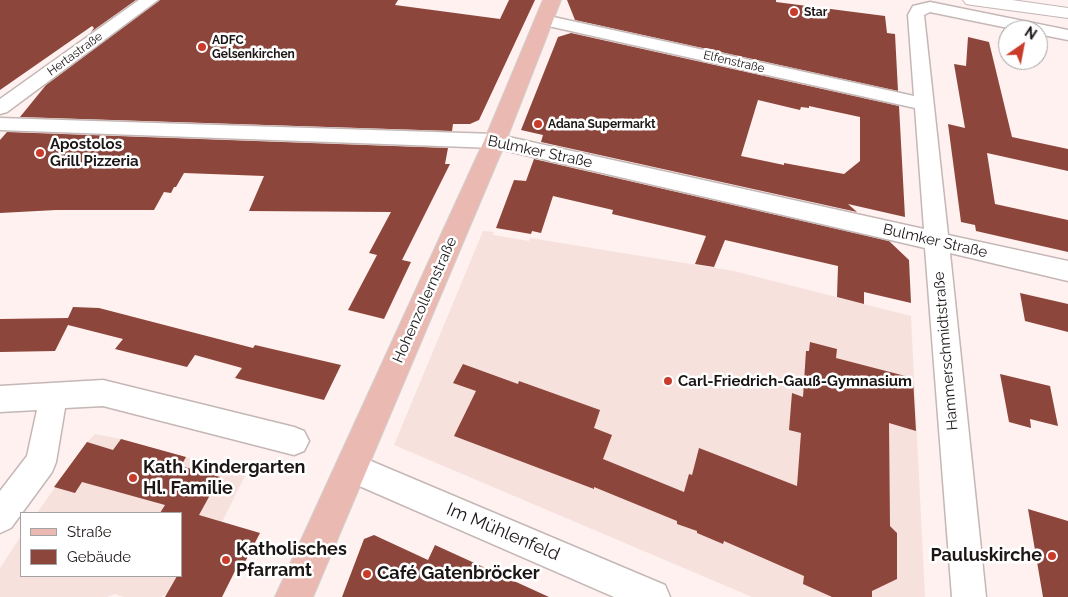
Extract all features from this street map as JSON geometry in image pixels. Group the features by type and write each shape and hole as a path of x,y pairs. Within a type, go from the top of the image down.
{"main road":[{"name":"Hohenzollernstraße","path":"294,597 495,141 552,0"},
{"path":"972,0 1068,13"}],"street":[{"name":"Hertastraße","path":"0,108 150,0"},
{"name":"Hammerschmidtstraße","path":"969,597 916,15 919,10 924,8 936,8 1068,35"},
{"name":"Elfenstraße","path":"544,20 923,104"},
{"name":"Bulmker Straße","path":"0,124 495,141 1068,271"},
{"path":"0,399 103,393 294,441"},
{"path":"0,517 41,462 54,396"},
{"name":"Im Mühlenfeld","path":"352,468 654,597"}],"shaded area":[{"name":"Carl-Friedrich-Gauß-Gymnasium","path":"483,231 494,232 493,235 529,241 530,238 734,271 911,316 925,597 752,597 394,445"},
{"path":"95,434 121,439 246,474 222,522 206,517 190,543 182,512 38,512 87,442"},
{"path":"20,538 20,577 176,577 167,594 161,597 124,597 115,594 107,597 0,597 0,568"}],"building":[{"path":"0,0 136,0 91,32 94,28 92,26 0,90"},
{"path":"160,0 398,0 395,5 500,19 509,0 535,0 479,120 470,124 453,124 452,131 20,117 46,85"},
{"path":"567,0 776,0 776,2 885,16 887,33 895,34 898,91 575,20"},
{"path":"571,33 899,106 905,217 848,204 857,212 541,142 543,135 521,130 558,37","holes":["758,100 800,110 801,107 809,108 809,106 860,117 860,161 844,174 741,156"]},
{"path":"968,37 989,42 1012,137 1068,149 1068,171 987,153 995,204 1068,220 1068,252 976,231 975,225 961,222 948,124 965,128 954,64 966,66"},
{"path":"7,132 448,148 445,164 450,164 402,260 411,262 384,319 348,310 377,255 369,253 391,212 249,211 264,176 184,173 171,193 164,192 154,210 56,210 0,213 0,140"},
{"path":"534,159 889,241 909,260 911,303 864,292 864,304 837,297 838,266 725,240 714,267 695,264 706,236 612,214 613,210 553,196 541,233 532,231 531,234 496,228 514,180 526,181"},
{"path":"1020,293 1068,304 1068,332 1025,321"},
{"path":"73,307 99,308 253,348 255,345 341,365 324,400 235,378 242,368 195,355 187,367 115,349 123,339 68,325 55,351 0,352 0,319 68,318"},
{"path":"810,342 837,349 836,358 913,378 916,431 889,423 890,526 897,533 897,579 872,591 872,597 832,597 803,584 804,576 724,541 723,544 697,533 697,531 677,524 677,521 594,487 594,489 454,436 476,391 453,383 463,364 518,384 519,381 600,410 594,428 612,435 603,459 684,492 689,474 692,475 699,448 797,486 801,433 789,430 792,393 803,397 806,351 809,351"},
{"path":"1000,374 1050,386 1058,426 1030,419 1031,428 1009,422"},
{"path":"121,439 186,457 181,466 220,477 199,515 260,533 244,564 239,563 222,597 165,597 176,577 182,577 182,512 161,512 165,505 82,482 75,493 54,487 87,442 113,450"},
{"name":"Pauluskirche","path":"1028,509 1068,521 1068,597 1043,597"},
{"path":"374,535 428,560 435,545 549,597 342,597 364,539"}],"place":[{"name":"Star","path":"794,12"},
{"name":"ADFC Gelsenkirchen","path":"202,47"},
{"name":"Adana Supermarkt","path":"538,124"},
{"name":"Apostolos Grill Pizzeria","path":"40,153"},
{"name":"Carl-Friedrich-Gauß-Gymnasium","path":"668,381"},
{"name":"Kath. Kindergarten Hl. Familie","path":"133,478"},
{"name":"Pauluskirche","path":"1052,556"},
{"name":"Katholisches Pfarramt","path":"226,560"},
{"name":"Café Gatenbröcker","path":"367,574"}]}
